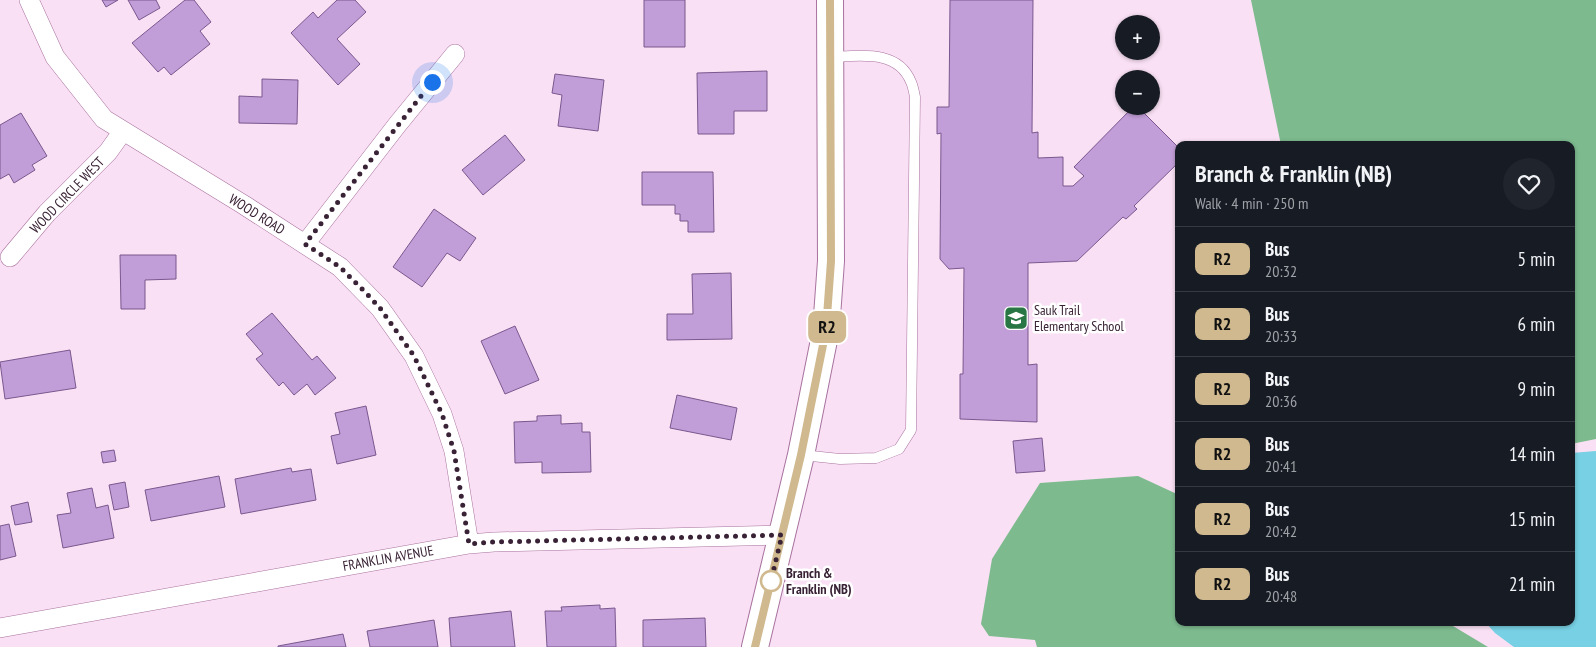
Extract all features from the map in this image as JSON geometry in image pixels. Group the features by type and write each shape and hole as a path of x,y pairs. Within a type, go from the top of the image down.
{"street":[{"name":"WOOD ROAD","path":"29,0 55,57 104,119 340,267 380,308 414,356 442,414 454,451 469,544"},
{"path":"755,647 801,455 826,330 831,261 830,0"},
{"path":"305,244 455,54"},
{"name":"WOOD CIRCLE WEST","path":"10,257 47,213 108,152 123,131"},
{"name":"FRANKLIN AVENUE","path":"0,628 469,544 782,535"}],"lane":[{"path":"801,455 840,460 876,458 899,449 911,430 915,97 911,82 902,67 888,58 830,56"}],"green space":[{"path":"1251,0 1596,0 1596,439 1575,443 1575,141 1280,141"},
{"path":"1138,476 1175,493 1175,626 1453,626 1488,647 1037,647 1035,640 989,636 981,624 992,559 1040,483"}],"water":[{"path":"1596,451 1596,647 1514,647 1489,626 1575,626 1575,453"}],"building":[{"path":"102,0 118,0 106,7"},
{"path":"128,0 156,0 160,8 139,20"},
{"path":"185,0 194,0 211,22 200,31 210,44 171,75 164,67 158,72 132,43"},
{"path":"337,0 355,0 366,12 337,39 360,64 338,85 291,33 313,12 318,18"},
{"path":"644,0 685,0 685,47 644,47"},
{"name":"Sauk Trail Elementary School","path":"950,0 1033,0 1032,133 1038,132 1038,158 1063,157 1063,186 1073,186 1084,176 1074,167 1125,115 1146,115 1175,144 1175,166 1134,206 1137,209 1126,219 1123,217 1077,261 1028,263 1028,365 1037,364 1037,422 960,419 960,374 963,374 964,268 949,269 940,259 941,133 937,134 937,107 949,107"},
{"path":"767,71 767,111 734,111 734,134 698,134 697,73"},
{"path":"555,74 604,80 598,131 558,126 562,95 552,93"},
{"path":"262,79 298,80 297,124 239,123 239,96 262,97"},
{"path":"21,113 47,156 32,165 35,170 14,183 9,174 0,179 0,125"},
{"path":"505,135 525,160 483,195 462,170"},
{"path":"642,172 713,172 714,232 688,232 688,221 680,221 680,214 675,214 675,205 642,205"},
{"path":"434,209 476,238 460,261 447,253 422,287 393,267"},
{"path":"120,255 176,255 176,279 145,280 145,309 121,309"},
{"path":"731,273 732,339 667,340 667,314 693,314 692,274"},
{"path":"272,313 312,360 317,356 336,378 315,395 307,384 294,395 283,382 279,386 256,359 263,354 246,334"},
{"path":"515,326 539,380 505,394 481,341"},
{"path":"70,350 76,388 5,399 0,362"},
{"path":"677,395 737,408 731,440 670,428"},
{"path":"366,406 376,455 337,464 331,436 340,434 335,413"},
{"path":"561,415 561,424 582,423 582,432 590,432 591,472 542,473 542,462 515,463 514,422 537,421 537,416"},
{"path":"1042,438 1045,471 1016,473 1013,441"},
{"path":"114,450 116,461 103,463 101,452"},
{"path":"291,468 292,472 311,469 316,500 241,514 235,479"},
{"path":"219,476 225,507 151,521 145,490"},
{"path":"125,482 129,507 114,510 109,485"},
{"path":"92,488 96,508 108,505 114,538 63,548 57,515 71,513 67,493"},
{"path":"28,502 32,522 15,525 11,506"},
{"path":"9,524 16,556 0,560 0,526"},
{"path":"600,605 600,609 615,608 616,647 547,647 545,611 562,611 561,607"},
{"path":"511,611 515,647 451,647 449,618"},
{"path":"705,618 706,647 643,647 643,620"},
{"path":"434,620 438,647 370,647 367,631"},
{"path":"343,634 346,647 278,647 278,646"}],"bus line":[{"name":"R2","path":"755,647 801,455 826,330 831,261 830,0"}],"place":[{"name":"Sauk Trail Elementary School","path":"1016,318"},
{"name":"Branch & Franklin (NB)","path":"771,581"}],"route":[{"path":"432,82 305,244 340,267 367,294 380,308 414,356 442,414 454,451 469,544 782,535 771,581"}]}
